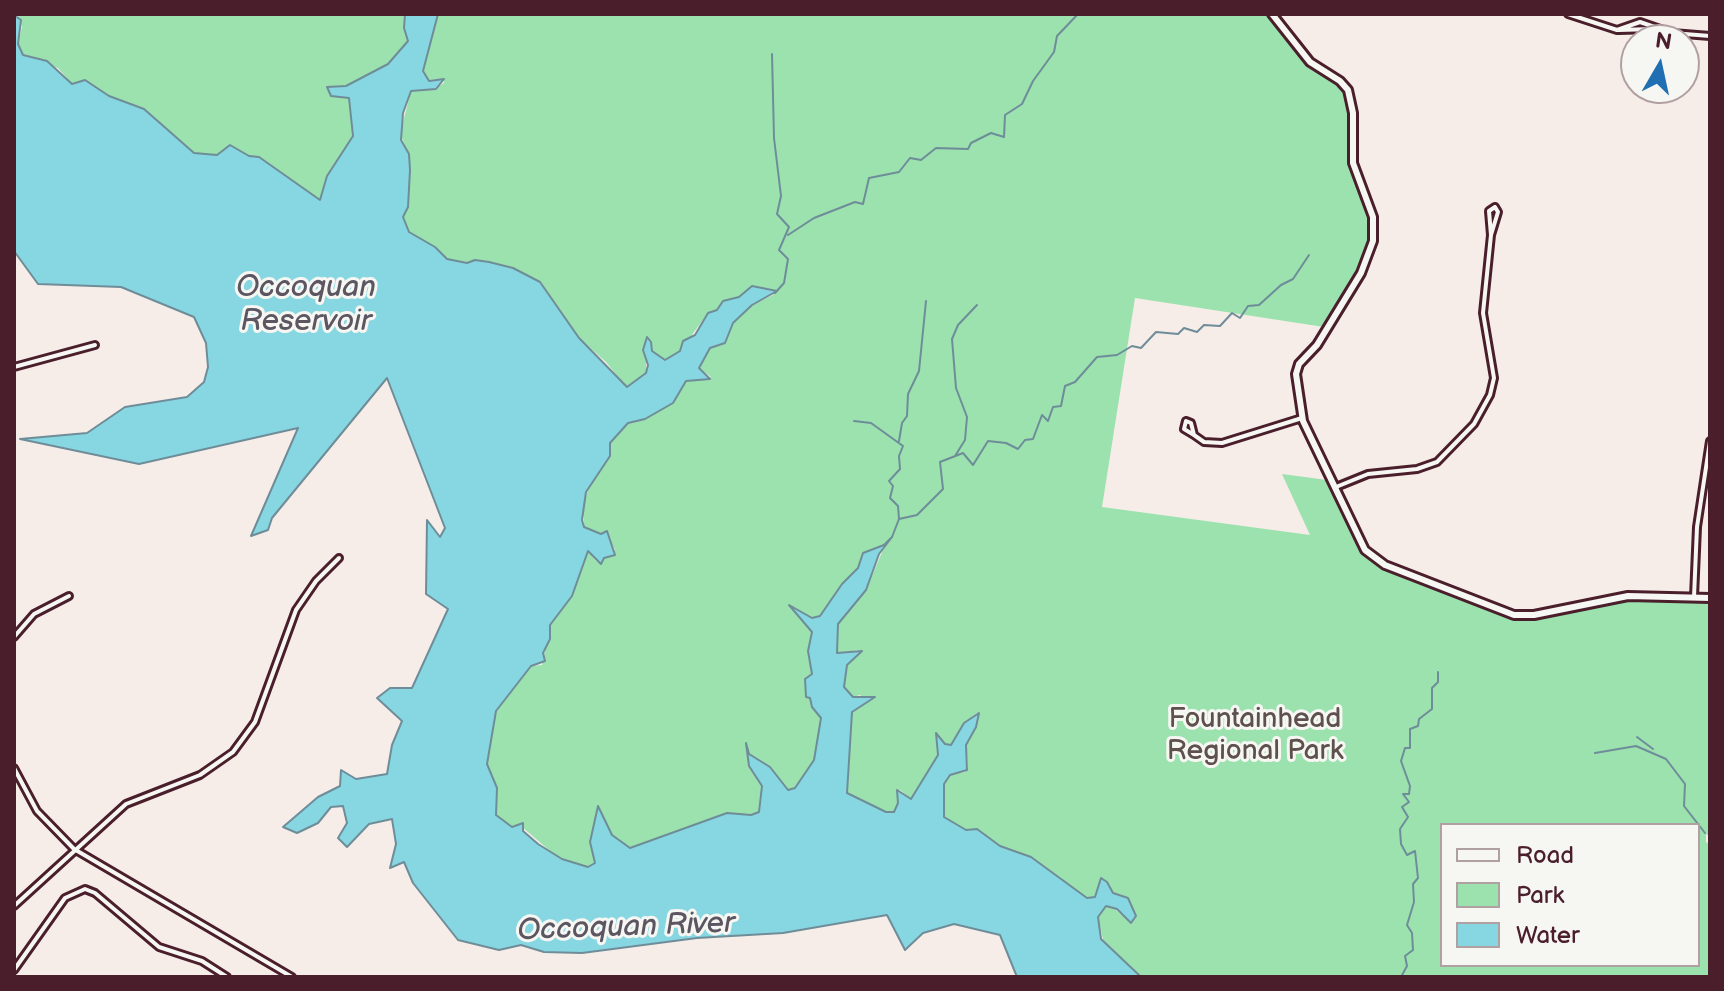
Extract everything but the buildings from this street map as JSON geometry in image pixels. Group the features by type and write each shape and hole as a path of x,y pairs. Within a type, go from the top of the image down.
{"street":[{"path":"1272,14 1310,62 1340,81 1348,90 1352,107 1353,163 1370,204 1374,223 1371,248 1350,293 1317,345 1298,367 1296,381 1302,418 1359,541 1374,559 1507,613 1534,615 1628,596 1710,598"},
{"path":"1568,14 1618,29"},
{"path":"1336,487 1368,474 1417,469 1437,462 1474,424 1490,395 1494,378 1483,298 1491,235 1498,212 1495,207 1489,211 1491,235"},
{"path":"14,367 95,345"},
{"path":"1194,435 1207,443 1222,443 1302,418"},
{"path":"1694,599 1697,527 1710,441"},
{"path":"14,906 126,804 208,772 239,747 255,722 296,610 316,581 339,558"},
{"path":"14,637 34,614 69,596"},
{"path":"14,768 37,811 74,849 292,977"},
{"path":"14,970 65,898 85,889 95,893 159,947 202,961 227,977"}],"green space":[{"path":"14,14 405,14 404,28 409,41 387,64 362,80 346,86 328,86 349,98 353,136 327,176 320,200 259,157 249,156 228,146 217,155 194,153 144,109 81,81 72,84 58,68 23,55 18,44 22,27 19,17"},
{"name":"Fountainhead Regional Park","path":"438,14 1267,14 1309,68 1348,91 1349,166 1371,228 1366,254 1324,327 1135,298 1102,507 1310,535 1282,474 1327,480 1358,546 1374,562 1507,616 1534,620 1623,600 1710,602 1710,837 1706,834 1706,842 1710,845 1710,977 1127,977 1140,976 1104,944 1098,917 1102,908 1110,905 1131,923 1136,916 1128,898 1113,893 1107,882 1101,879 1095,897 1087,898 1031,857 1000,846 977,829 966,830 944,818 944,784 950,775 965,772 968,767 966,745 976,727 977,713 964,723 951,745 945,744 938,734 938,755 911,799 900,790 894,812 886,812 847,793 852,713 869,701 860,695 853,697 844,687 847,665 860,650 837,653 838,624 866,590 885,545 863,553 858,568 842,584 820,616 812,618 794,608 812,632 808,651 812,674 807,693 821,718 814,760 795,788 788,790 770,767 749,754 746,745 749,766 762,786 760,812 751,815 727,813 630,848 612,835 599,807 590,842 595,863 588,867 556,856 522,827 511,827 496,815 497,798 487,764 495,715 506,695 531,666 542,665 550,625 579,577 588,551 596,561 615,549 603,534 584,527 583,504 592,480 600,472 610,443 628,423 645,419 673,403 686,381 711,377 699,368 710,348 722,345 733,323 752,305 773,295 774,289 763,291 752,286 740,297 721,303 717,310 708,313 680,351 665,360 652,351 651,342 646,337 646,373 626,387 606,362 579,338 541,283 513,268 475,260 468,263 447,259 435,247 409,232 403,217 408,207 410,157 400,134 411,91 419,87 432,90 444,83 444,79 427,80 423,71"}],"water":[{"name":"Occoquan Reservoir","path":"405,14 438,14 423,71 429,81 444,79 436,89 411,91 403,113 401,140 409,154 410,170 408,207 403,217 409,232 435,247 447,259 467,263 475,260 489,262 513,268 540,282 579,338 627,387 646,373 648,365 643,350 647,337 652,351 665,360 680,351 683,341 695,335 708,313 717,310 723,301 739,297 752,286 777,291 752,305 733,323 725,343 710,348 699,368 710,379 686,381 673,403 645,419 628,423 610,443 610,456 586,492 582,520 584,527 601,534 607,531 615,555 604,558 601,564 588,551 572,596 550,625 550,639 543,653 545,661 531,666 496,711 487,764 497,788 496,815 512,827 523,823 523,831 538,844 562,859 588,867 595,863 590,842 598,806 612,835 630,848 727,813 751,815 759,812 762,786 749,766 746,743 749,754 770,767 788,790 795,788 814,760 821,718 812,707 810,698 806,697 805,679 812,674 808,651 812,632 789,605 812,618 820,616 842,584 858,568 863,553 884,545 892,537 879,554 866,590 838,624 837,653 862,651 847,665 844,687 853,697 875,697 852,712 847,793 886,812 894,812 898,803 897,790 911,799 938,755 936,733 945,744 951,745 964,723 979,713 976,727 966,745 967,770 950,775 944,784 944,817 966,830 977,829 1000,846 1031,857 1087,898 1095,897 1101,878 1113,893 1128,898 1136,916 1131,923 1117,909 1106,906 1098,917 1101,939 1140,976 1017,977 1000,935 954,924 923,933 905,950 887,915 783,933 697,938 582,953 544,952 521,945 499,950 458,940 413,883 404,862 390,868 396,844 392,819 369,824 347,847 338,838 347,823 343,806 331,807 318,823 297,833 283,827 318,797 340,786 341,770 356,779 387,774 392,745 402,721 377,698 390,688 412,688 448,609 426,594 427,520 440,537 445,528 387,378 272,518 268,530 251,536 298,428 139,464 20,439 87,433 125,407 187,397 204,382 208,367 206,343 194,317 121,287 38,284 14,251 14,15 21,20 18,44 23,55 47,61 72,84 85,80 109,96 144,109 194,153 217,155 230,145 249,156 259,157 320,200 327,176 353,136 349,98 331,96 327,87 346,86 388,64 408,41 404,28"}],"waterway":[{"path":"788,235 814,218 855,202 863,204 869,178 899,172 910,158 921,160 936,148 968,149 971,143 991,133 1004,137 1005,115 1022,104 1033,81 1054,52 1057,36 1078,14"},
{"path":"772,54 774,138 781,196 777,214 789,227 779,250 788,259 784,283 775,293"},
{"path":"892,537 899,519 917,515 943,489 940,462 963,453 973,465 988,441 1006,443 1018,449 1025,440 1033,439 1042,415 1048,421 1053,407 1061,406 1065,386 1075,382 1097,357 1117,355 1132,346 1141,348 1156,332 1178,334 1184,328 1197,332 1204,325 1220,326 1232,313 1240,318 1248,306 1259,305 1281,285 1293,279 1309,255"},
{"path":"899,441 902,423 907,416 908,394 919,371 926,301"},
{"path":"955,456 965,440 967,417 956,388 952,339 958,325 977,305"},
{"path":"854,421 871,423 903,446 899,456 900,469 889,481 893,486 890,498 898,506 899,519"},
{"path":"1401,977 1407,966 1405,956 1413,950 1412,933 1407,925 1414,902 1413,884 1418,878 1415,851 1407,855 1401,844 1400,829 1408,817 1402,807 1409,802 1403,794 1409,794 1410,786 1401,761 1405,748 1410,748 1410,729 1418,726 1419,719 1432,709 1432,688 1438,682 1438,672"},
{"path":"1637,737 1653,749"},
{"path":"1595,753 1636,746 1666,759 1685,784 1684,806 1697,823"},
{"path":"1700,827 1705,833"}],"water label":[{"name":"Occoquan River","path":"626,928"}]}
